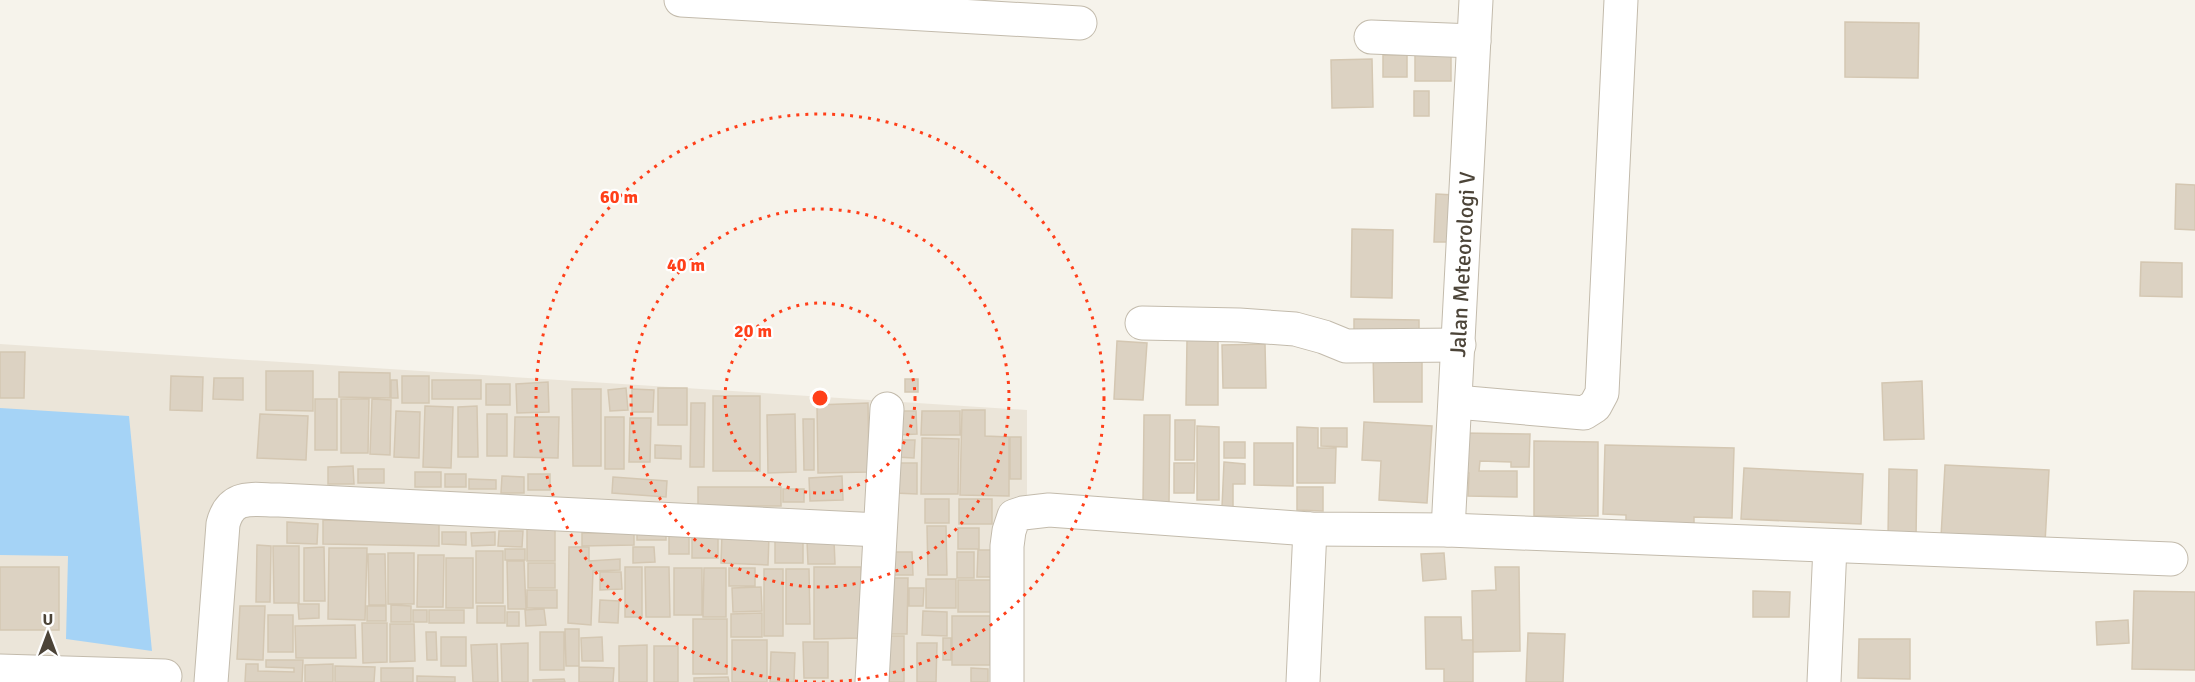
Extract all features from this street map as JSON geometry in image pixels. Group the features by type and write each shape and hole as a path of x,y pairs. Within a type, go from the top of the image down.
{"street":[{"path":"681,0 1080,23"},
{"name":"Jalan Meteorologi V","path":"1448,530 1476,0"},
{"path":"1456,402 1584,413 1595,406 1602,393 1621,0"},
{"path":"1371,37 1474,41"},
{"path":"1142,323 1295,329 1310,332 1346,346 1459,345"},
{"path":"872,682 887,409"},
{"path":"211,682 223,524 230,507 238,502 279,500 879,530"},
{"path":"1006,682 1009,531 1014,516 1048,510 1310,528 1448,530 2171,559"},
{"path":"1303,682 1310,528"},
{"path":"1824,682 1830,546"},
{"path":"0,671 165,676"}],"shaded area":[{"path":"0,344 1027,410 1027,497 1002,682 0,682"}],"water":[{"path":"0,408 129,416 152,651 66,639 68,556 0,555"}],"building":[{"path":"1845,22 1919,23 1918,78 1845,77"},
{"path":"1415,50 1451,50 1451,81 1415,81"},
{"path":"1383,55 1407,55 1407,77 1383,77"},
{"path":"1372,59 1373,107 1332,108 1331,60"},
{"path":"1414,91 1429,91 1429,116 1414,116"},
{"path":"2176,184 2195,185 2195,230 2175,229"},
{"path":"1436,194 1454,195 1452,242 1434,242"},
{"path":"1352,229 1393,230 1392,298 1351,297"},
{"path":"2141,262 2182,263 2182,297 2140,296"},
{"path":"1354,319 1419,320 1419,343 1354,343"},
{"path":"1187,340 1218,340 1218,405 1186,405"},
{"path":"1117,341 1147,343 1143,400 1114,399"},
{"path":"1265,344 1266,388 1223,388 1222,345"},
{"path":"1422,349 1422,402 1374,402 1373,350"},
{"path":"0,352 25,352 24,398 0,398"},
{"path":"266,371 313,371 313,411 266,410"},
{"path":"339,372 390,373 390,398 339,397"},
{"path":"171,376 203,377 202,411 170,410"},
{"path":"402,376 429,376 429,403 402,403"},
{"path":"214,378 243,378 243,400 213,399"},
{"path":"905,379 918,379 918,392 905,392"},
{"path":"391,380 397,380 398,398 391,398"},
{"path":"432,380 481,380 481,399 432,399"},
{"path":"1922,381 1924,439 1884,440 1882,383"},
{"path":"548,382 549,412 517,413 516,384"},
{"path":"486,384 510,384 510,405 486,405"},
{"path":"626,388 628,410 610,411 608,390"},
{"path":"658,388 687,388 687,425 658,425"},
{"path":"572,389 601,389 601,466 573,466"},
{"path":"632,389 654,390 653,412 632,412"},
{"path":"713,396 760,396 760,471 713,471"},
{"path":"315,399 337,399 337,450 315,450"},
{"path":"341,399 369,399 368,453 341,453"},
{"path":"372,399 391,400 390,455 370,454"},
{"path":"691,403 705,403 704,467 690,467"},
{"path":"868,403 869,472 818,473 817,405"},
{"path":"425,406 453,407 451,468 423,467"},
{"path":"477,406 478,457 458,457 458,407"},
{"path":"962,410 985,410 985,436 1009,437 1009,496 960,495"},
{"path":"396,411 420,412 419,458 394,457"},
{"path":"896,411 916,411 917,434 896,435"},
{"path":"922,411 960,411 960,435 921,435"},
{"path":"260,414 308,416 306,460 257,458"},
{"path":"487,414 507,414 507,456 487,456"},
{"path":"795,414 796,472 768,473 767,415"},
{"path":"1144,415 1170,415 1169,504 1143,504"},
{"path":"515,417 559,417 558,458 514,457"},
{"path":"605,417 624,417 624,469 605,469"},
{"path":"630,418 651,418 650,462 629,462"},
{"path":"803,419 814,419 814,470 804,470"},
{"path":"1175,420 1195,420 1194,460 1175,460"},
{"path":"1364,422 1432,426 1427,503 1379,500 1381,461 1362,460"},
{"path":"1197,426 1219,427 1219,500 1197,500"},
{"path":"1297,427 1318,428 1318,448 1336,448 1335,483 1297,483"},
{"path":"1321,428 1347,428 1347,447 1321,446"},
{"path":"1463,433 1530,434 1529,467 1511,467 1511,462 1480,461 1479,471 1517,471 1517,497 1468,496 1469,473 1462,473"},
{"path":"1010,437 1021,437 1021,479 1010,479"},
{"path":"922,438 959,439 958,494 921,494"},
{"path":"896,440 915,440 914,458 896,457"},
{"path":"1534,441 1598,442 1598,516 1534,516"},
{"path":"1224,442 1245,442 1245,458 1224,458"},
{"path":"1254,443 1293,443 1293,486 1254,485"},
{"path":"655,445 681,446 681,459 655,458"},
{"path":"1605,445 1734,448 1732,518 1694,517 1694,530 1626,528 1626,515 1603,514"},
{"path":"1224,462 1245,464 1245,484 1233,484 1233,508 1222,507"},
{"path":"895,463 917,463 917,494 894,493"},
{"path":"1174,463 1195,463 1194,493 1174,493"},
{"path":"1945,465 2049,470 2045,543 1941,537"},
{"path":"353,466 354,484 328,484 328,467"},
{"path":"1744,468 1863,474 1861,524 1741,519"},
{"path":"358,469 384,469 384,483 358,483"},
{"path":"1889,469 1917,470 1916,538 1888,537"},
{"path":"415,472 441,472 441,487 415,487"},
{"path":"445,474 466,474 466,487 445,487"},
{"path":"528,474 550,474 550,490 528,490"},
{"path":"502,476 524,477 524,493 501,493"},
{"path":"842,476 843,500 810,501 809,478"},
{"path":"613,477 667,481 666,497 612,493"},
{"path":"469,479 496,480 496,489 469,489"},
{"path":"698,487 781,487 781,506 698,506"},
{"path":"1297,487 1323,487 1323,511 1297,510"},
{"path":"783,489 804,489 804,502 783,502"},
{"path":"925,499 949,499 949,523 925,523"},
{"path":"959,499 992,499 992,524 959,524"},
{"path":"323,520 439,523 439,546 323,544"},
{"path":"287,522 318,524 317,544 287,543"},
{"path":"927,526 946,526 947,575 928,575"},
{"path":"637,527 666,528 666,540 637,540"},
{"path":"958,528 979,528 979,549 958,549"},
{"path":"527,529 555,529 555,561 527,561"},
{"path":"499,531 523,531 522,547 498,546"},
{"path":"689,531 689,554 669,554 669,532"},
{"path":"442,532 466,532 466,545 442,544"},
{"path":"495,532 495,545 472,546 471,533"},
{"path":"692,532 718,532 718,558 692,558"},
{"path":"582,533 634,533 634,545 582,546"},
{"path":"722,534 769,536 768,565 721,563"},
{"path":"775,539 803,539 803,563 775,563"},
{"path":"834,540 835,564 808,564 807,541"},
{"path":"257,545 271,546 270,602 256,602"},
{"path":"273,546 299,546 299,603 274,603"},
{"path":"324,547 325,601 304,601 304,548"},
{"path":"569,547 589,547 589,561 620,559 620,570 593,571 591,625 568,623"},
{"path":"633,547 654,547 655,562 633,563"},
{"path":"329,548 367,548 365,620 328,619"},
{"path":"505,549 525,549 525,560 505,560"},
{"path":"978,550 997,550 997,577 977,577"},
{"path":"476,551 503,551 503,603 476,603"},
{"path":"887,552 912,552 913,575 887,575"},
{"path":"957,552 974,552 974,578 957,578"},
{"path":"388,553 414,553 414,604 388,604"},
{"path":"1444,553 1446,579 1423,581 1421,554"},
{"path":"368,554 385,554 386,605 369,605"},
{"path":"418,555 444,555 443,607 417,607"},
{"path":"446,558 473,558 473,608 446,608"},
{"path":"507,561 524,561 526,609 508,609"},
{"path":"528,563 555,563 555,588 528,588"},
{"path":"0,567 59,567 59,630 0,630"},
{"path":"625,567 642,567 642,617 625,617"},
{"path":"645,567 669,567 670,617 646,617"},
{"path":"814,567 861,567 862,638 814,639"},
{"path":"1495,567 1519,567 1520,651 1473,652 1472,591 1496,590"},
{"path":"674,568 702,568 702,615 674,615"},
{"path":"704,568 726,568 726,617 703,617"},
{"path":"729,568 755,568 755,586 729,586"},
{"path":"764,569 783,569 783,636 764,636"},
{"path":"786,569 809,569 810,624 786,624"},
{"path":"600,572 621,572 622,589 600,590"},
{"path":"891,578 908,578 907,634 890,634"},
{"path":"926,579 956,579 956,608 926,608"},
{"path":"958,580 998,580 998,612 958,612"},
{"path":"761,587 762,611 733,612 732,588"},
{"path":"909,588 924,588 923,606 909,606"},
{"path":"527,590 557,590 557,608 527,608"},
{"path":"1753,591 1790,592 1789,617 1753,617"},
{"path":"2134,591 2195,592 2195,670 2132,669"},
{"path":"600,600 619,601 618,623 599,622"},
{"path":"298,604 319,604 319,618 299,619"},
{"path":"391,605 411,606 411,622 391,622"},
{"path":"240,606 265,606 263,660 237,659"},
{"path":"367,606 386,606 386,621 367,621"},
{"path":"477,606 505,606 505,623 477,623"},
{"path":"544,609 546,625 526,626 525,610"},
{"path":"413,610 427,610 427,622 413,622"},
{"path":"429,610 464,610 464,623 429,623"},
{"path":"923,611 947,612 947,636 922,635"},
{"path":"507,612 519,612 519,626 507,626"},
{"path":"762,613 762,637 731,637 731,614"},
{"path":"268,615 293,615 293,652 268,652"},
{"path":"952,616 990,616 990,665 952,665"},
{"path":"1425,617 1461,617 1462,640 1473,640 1473,682 1444,682 1444,669 1426,669"},
{"path":"693,619 727,619 727,674 693,674"},
{"path":"2128,620 2129,643 2097,645 2096,622"},
{"path":"362,623 387,623 387,662 363,663"},
{"path":"390,624 414,624 415,661 390,662"},
{"path":"355,625 356,658 296,658 295,626"},
{"path":"565,629 579,629 579,666 566,666"},
{"path":"426,632 436,632 437,660 427,660"},
{"path":"540,632 564,632 564,670 540,670"},
{"path":"1528,633 1565,634 1563,682 1526,682"},
{"path":"889,636 904,636 904,682 889,682"},
{"path":"441,637 466,637 466,666 441,666"},
{"path":"602,637 603,661 582,661 581,638"},
{"path":"943,638 951,638 951,660 943,660"},
{"path":"1859,639 1910,639 1910,679 1858,678"},
{"path":"732,640 767,640 767,682 732,682"},
{"path":"803,642 828,642 828,678 804,678"},
{"path":"528,643 528,682 502,682 501,644"},
{"path":"917,643 937,643 936,682 917,682"},
{"path":"497,644 498,682 473,682 471,645"},
{"path":"647,645 647,682 619,682 619,646"},
{"path":"654,646 678,646 678,682 654,682"},
{"path":"771,652 795,653 794,682 770,682"},
{"path":"266,660 303,660 302,682 245,682 246,664 258,664 258,671 294,672 294,668 266,667"},
{"path":"333,664 333,682 305,682 305,665"},
{"path":"335,666 375,667 374,682 335,682"},
{"path":"579,667 614,668 613,682 579,682"},
{"path":"381,668 413,668 413,682 381,682"},
{"path":"971,668 988,669 988,682 971,682"},
{"path":"417,676 455,677 455,682 417,682"},
{"path":"728,677 729,682 694,682 694,678"},
{"path":"564,679 565,682 533,682 533,680"}]}
